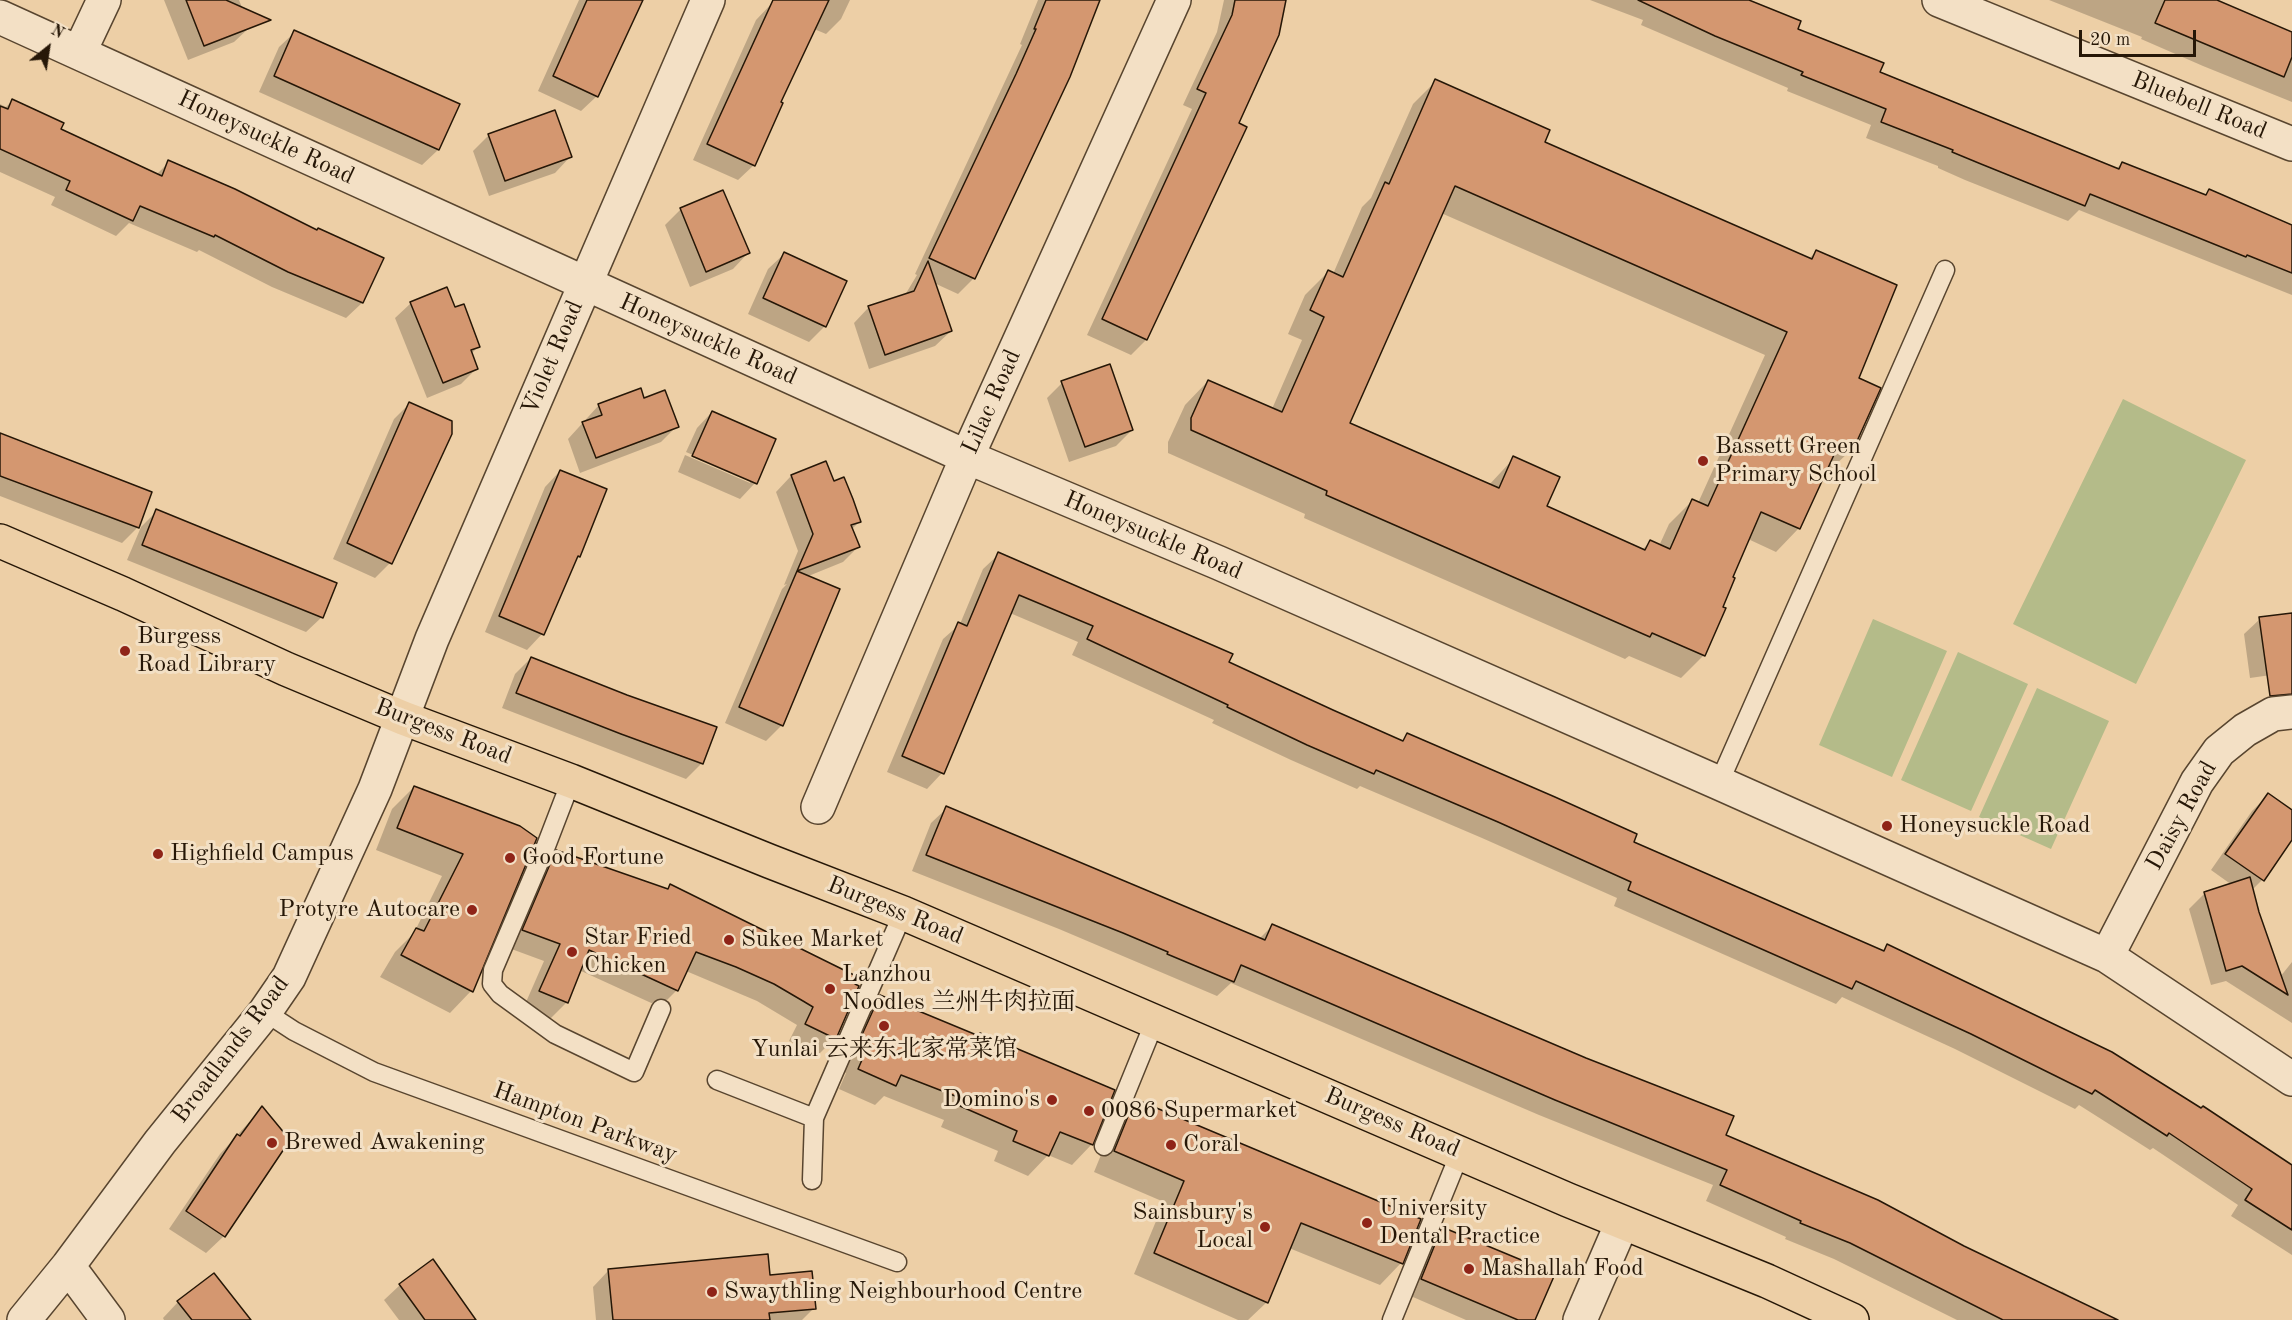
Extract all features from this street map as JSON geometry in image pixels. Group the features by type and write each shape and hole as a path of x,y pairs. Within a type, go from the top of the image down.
{"main road":[{"name":"Burgess Road","path":"0,542 123,594 286,669 403,718 571,781 903,913 1460,1153 1767,1281 1852,1320"}],"street":[{"path":"79,53 104,0"},
{"name":"Violet Road","path":"403,718 432,639 708,0"},
{"name":"Lilac Road","path":"818,807 967,457 1174,0"},
{"name":"Bluebell Road","path":"1939,0 2292,144"},
{"name":"Honeysuckle Road","path":"0,17 967,457 1219,563 2107,956 2292,1079"},
{"name":"Daisy Road","path":"2107,956 2197,782 2219,751 2245,730 2273,714 2292,712"},
{"name":"Broadlands Road","path":"24,1320 68,1266 160,1142 266,1012 289,977 375,789 403,718"},
{"path":"1580,1320 1622,1222"},
{"path":"68,1266 108,1320"}],"lane":[{"path":"1719,783 1945,270"},
{"path":"571,781 494,970 492,984 500,994 555,1034 634,1072 661,1010"},
{"path":"812,1179 814,1118 903,913"},
{"name":"Hampton Parkway","path":"266,1012 294,1031 374,1072 897,1262"},
{"path":"1104,1146 1155,1021"},
{"path":"717,1080 814,1118"},
{"path":"1392,1320 1460,1153"}],"green space":[{"path":"2123,399 2246,460 2136,684 2013,624"},
{"path":"1873,619 1947,651 1892,777 1819,745"},
{"path":"1958,652 2028,684 1971,811 1901,780"},
{"path":"2037,688 2109,721 2051,849 1979,817"}],"building":[{"path":"186,0 226,0 271,20 204,46"},
{"path":"587,0 643,0 598,97 553,76"},
{"path":"773,0 829,0 781,102 783,103 755,166 707,144"},
{"path":"1046,0 1100,0 1070,77 975,279 929,258 1016,74"},
{"path":"1235,0 1286,0 1279,35 1239,123 1247,127 1147,340 1102,319 1206,93 1197,89 1232,15"},
{"path":"1638,0 1749,0 1801,21 1798,29 1884,63 1880,72 2119,169 2122,162 2206,195 2209,189 2292,225 2292,273 2247,255 2246,257 2090,194 2085,206 1952,152 1953,150 1881,122 1886,109 1801,75 1803,72 1715,36"},
{"path":"2165,0 2217,0 2292,32 2292,57 2284,77 2155,23"},
{"path":"294,30 460,104 439,150 274,76"},
{"path":"1435,79 1550,130 1545,142 1812,259 1816,250 1897,285 1859,378 1881,388 1853,450 1839,444 1800,529 1761,512 1733,577 1735,578 1723,607 1726,608 1705,656 1652,633 1650,637 1326,495 1327,491 1191,430 1191,418 1208,380 1282,412 1324,317 1310,310 1328,270 1343,277 1385,182 1389,184","holes":["1455,186 1787,332 1708,506 1692,499 1670,549 1650,540 1645,550 1547,506 1560,477 1513,456 1499,488 1350,423"]},
{"path":"12,99 64,123 61,129 162,176 168,160 235,189 317,230 318,228 384,258 363,303 288,272 215,235 214,237 140,206 133,221 66,190 70,181 0,149 0,106 8,109"},
{"path":"555,110 572,157 505,181 488,134"},
{"path":"723,190 750,253 706,272 680,208"},
{"path":"784,252 847,281 826,327 763,298"},
{"path":"928,261 952,331 885,355 868,306 914,291"},
{"path":"447,287 455,307 464,304 480,347 471,350 478,369 443,383 410,302"},
{"path":"1110,364 1133,430 1085,447 1061,381"},
{"path":"641,388 644,398 665,390 679,427 596,458 582,422 602,415 598,404"},
{"path":"409,402 452,421 452,434 392,564 347,543"},
{"path":"712,411 776,439 757,484 692,456"},
{"path":"0,433 152,492 139,528 0,476"},
{"path":"826,461 834,481 844,477 853,499 861,522 851,525 860,547 797,571 813,534 791,475"},
{"path":"560,470 607,489 580,557 578,556 544,635 499,616"},
{"path":"156,509 337,583 323,618 142,545"},
{"path":"998,552 1233,654 1229,662 1333,710 1403,741 1407,733 1555,797 1637,834 1634,842 1884,951 1887,944 2112,1052 2201,1108 2203,1106 2292,1165 2292,1230 2245,1200 2252,1189 2169,1133 2167,1136 2095,1090 2092,1094 1971,1034 1856,981 1852,989 1628,890 1631,882 1498,822 1376,770 1374,774 1307,745 1087,639 1093,626 1019,595 944,774 902,756 958,622 967,626"},
{"path":"797,571 840,589 783,726 739,707"},
{"path":"2292,613 2292,694 2270,696 2259,617"},
{"path":"531,657 717,727 703,764 516,693"},
{"name":"Protyre Autocare","path":"414,786 520,826 537,838 473,992 401,955 416,928 424,931 463,854 397,828"},
{"path":"2268,793 2292,810 2292,840 2264,881 2225,854"},
{"path":"946,806 1265,940 1272,924 1586,1058 1734,1116 1726,1135 1878,1200 1964,1246 2118,1320 2003,1320 1850,1243 1800,1223 1801,1221 1720,1185 1727,1170 1555,1100 1241,965 1234,982 1123,933 926,855"},
{"path":"556,850 668,889 670,884 858,977 855,984 859,986 836,1039 805,1024 813,1007 774,984 696,952 678,991 589,950 568,1003 539,991 560,944 522,930"},
{"path":"2250,877 2259,912 2288,995 2242,966 2226,971 2204,892"},
{"path":"880,995 979,1036 980,1033 1115,1090 1093,1145 1060,1132 1049,1156 1013,1141 1017,1131 960,1106 963,1099 901,1075 896,1086 858,1069 865,1053 856,1048"},
{"path":"1135,1099 1421,1219 1403,1264 1301,1223 1268,1303 1154,1253 1184,1181 1114,1151"},
{"path":"262,1106 290,1140 225,1237 186,1211 237,1134 240,1136"},
{"name":"Mashallah Food","path":"1442,1227 1555,1274 1535,1320 1518,1320 1421,1279"},
{"name":"Swaythling Neighbourhood Centre","path":"768,1254 770,1275 812,1271 816,1309 769,1313 770,1320 613,1320 608,1269"},
{"path":"433,1259 476,1320 425,1320 399,1284"},
{"path":"214,1273 251,1320 192,1320 177,1301"}],"place":[{"name":"Bassett Green Primary School","path":"1703,461"},
{"name":"Burgess Road Library","path":"125,651"},
{"name":"Honeysuckle Road","path":"1887,826"},
{"name":"Highfield Campus","path":"158,854"},
{"name":"Good Fortune","path":"510,858"},
{"name":"Protyre Autocare","path":"472,910"},
{"name":"Sukee Market","path":"729,940"},
{"name":"Star Fried Chicken","path":"572,952"},
{"name":"Lanzhou Noodles 兰州牛肉拉面","path":"830,989"},
{"name":"Yunlai 云来东北家常菜馆","path":"884,1026"},
{"name":"Domino's","path":"1052,1100"},
{"name":"0086 Supermarket","path":"1089,1111"},
{"name":"Brewed Awakening","path":"272,1143"},
{"name":"Coral","path":"1171,1145"},
{"name":"University Dental Practice","path":"1367,1223"},
{"name":"Sainsbury's Local","path":"1265,1227"},
{"name":"Mashallah Food","path":"1469,1269"},
{"name":"Swaythling Neighbourhood Centre","path":"712,1292"}]}
